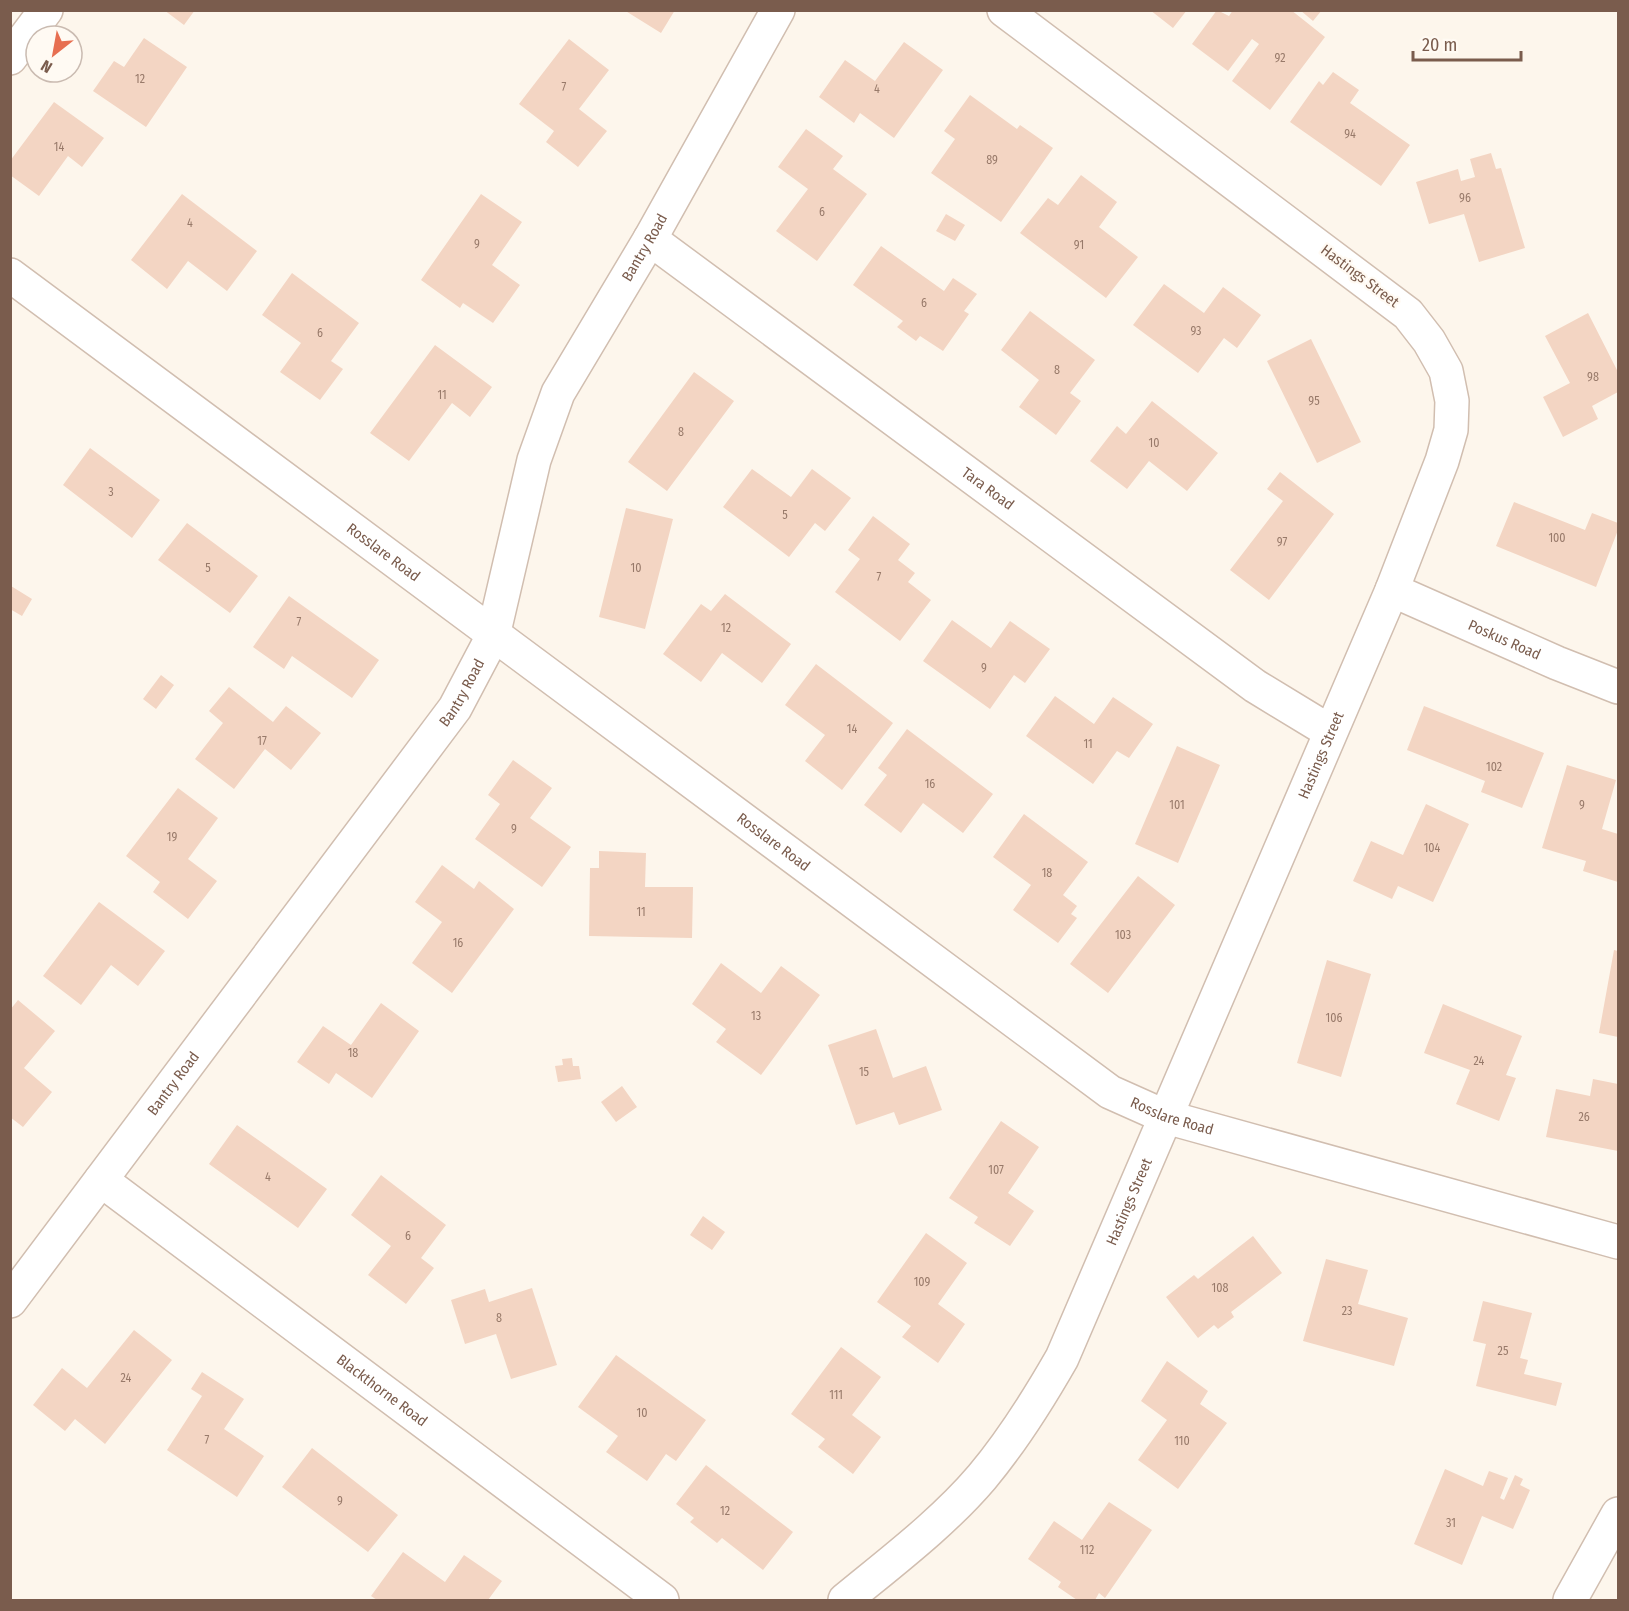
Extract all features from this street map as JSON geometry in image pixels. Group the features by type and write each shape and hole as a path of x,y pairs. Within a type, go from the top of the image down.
{"street":[{"path":"10,58 46,10"},
{"name":"Bantry Road","path":"10,1301 455,708 493,636 544,426 558,393 650,239 778,10"},
{"name":"Hastings Street","path":"845,1600 947,1512 981,1479 1017,1431 1062,1358 1082,1317 1329,731 1392,590 1442,460 1450,430 1452,401 1446,371 1429,341 1408,314 1004,10"},
{"name":"Tara Road","path":"650,239 1255,686 1329,731"},
{"name":"Rosslare Road","path":"10,275 1082,1074 1135,1105 1166,1117 1618,1242"},
{"name":"Poskus Road","path":"1392,590 1503,640 1618,687"},
{"name":"Blackthorne Road","path":"101,1180 662,1600"},
{"path":"1570,1600 1618,1514"}],"building":[{"path":"164,10 195,10 184,25"},
{"path":"624,10 675,10 661,33"},
{"path":"1150,10 1187,10 1173,28"},
{"path":"1217,10 1229,16 1233,10 1291,10 1325,37 1270,110 1232,81 1259,44 1252,39 1228,71 1192,44"},
{"path":"1300,10 1322,10 1313,21"},
{"path":"144,38 187,67 146,127 93,91 114,61 124,67"},
{"path":"569,39 609,70 579,109 607,131 578,167 546,142 554,131 519,104"},
{"path":"904,42 943,70 894,138 860,113 854,123 819,97 845,60 875,81"},
{"path":"1333,72 1359,90 1350,103 1410,145 1381,186 1290,122 1319,81 1323,85"},
{"path":"970,95 1017,129 1020,125 1053,148 1001,222 931,173 955,139 944,131"},
{"path":"54,102 104,138 82,167 68,156 39,196 10,175 10,161"},
{"path":"806,129 843,156 833,169 867,194 817,261 776,231 808,189 778,167"},
{"path":"1491,153 1496,169 1501,168 1525,248 1479,262 1464,214 1429,224 1416,182 1458,169 1461,181 1475,177 1470,159"},
{"path":"1081,175 1117,202 1099,227 1138,257 1106,298 1020,233 1048,198 1058,205"},
{"path":"182,194 257,251 227,291 188,261 167,289 131,260"},
{"path":"481,194 522,222 492,265 520,285 493,323 463,303 460,308 421,280"},
{"path":"946,214 965,225 955,241 936,231"},
{"path":"881,246 944,291 953,278 977,294 964,311 969,314 943,351 920,336 916,341 897,327 903,321 853,285"},
{"path":"292,273 359,323 331,361 343,369 320,400 280,372 301,343 262,315"},
{"path":"1164,284 1204,313 1223,287 1261,315 1237,348 1224,338 1198,373 1133,325"},
{"path":"1030,311 1095,360 1070,393 1081,401 1056,435 1019,407 1039,380 1001,350"},
{"path":"1588,313 1618,372 1618,392 1592,406 1598,419 1563,437 1543,397 1570,383 1545,336"},
{"path":"1311,339 1361,442 1317,463 1267,361"},
{"path":"435,345 492,387 470,417 452,403 409,461 370,433"},
{"path":"694,372 734,401 667,491 628,462"},
{"path":"1152,401 1218,453 1187,491 1149,461 1127,489 1090,461 1117,426 1126,434"},
{"path":"90,448 160,500 132,538 63,485"},
{"path":"752,469 791,497 812,469 851,498 825,531 815,523 789,557 723,507"},
{"path":"1280,472 1334,514 1269,600 1230,570 1283,501 1267,489"},
{"path":"1514,502 1585,530 1592,513 1618,523 1618,530 1596,587 1496,546"},
{"path":"626,508 673,519 645,629 599,617"},
{"path":"873,516 910,544 898,560 915,573 908,582 931,600 900,641 835,592 860,559 848,550"},
{"path":"187,523 258,576 230,613 158,560"},
{"path":"11,586 32,599 22,616 10,609"},
{"path":"725,594 791,644 762,683 722,653 701,682 663,654 701,604 711,611"},
{"path":"289,596 379,660 352,698 292,656 284,669 253,647"},
{"path":"952,620 991,648 1010,621 1050,649 1025,683 1014,675 990,709 923,661"},
{"path":"816,664 893,723 842,790 805,761 825,735 785,705"},
{"path":"161,675 174,685 156,709 143,699"},
{"path":"229,687 273,722 286,706 321,733 291,770 265,749 234,789 195,759 223,723 209,711"},
{"path":"1055,696 1094,724 1113,697 1153,724 1129,758 1117,751 1093,784 1026,736"},
{"path":"1424,706 1544,753 1522,808 1481,792 1485,781 1407,750"},
{"path":"907,729 993,794 963,833 923,803 901,833 864,805 887,775 878,768"},
{"path":"1177,746 1220,765 1178,863 1135,844"},
{"path":"513,760 552,788 530,818 571,847 542,887 475,839 500,804 488,795"},
{"path":"1567,765 1616,780 1602,829 1618,834 1618,882 1583,871 1586,861 1542,848"},
{"path":"178,788 218,818 188,859 217,881 188,919 153,892 160,882 126,856"},
{"path":"1426,804 1469,824 1433,902 1398,886 1392,899 1353,881 1371,841 1403,855"},
{"path":"1024,814 1088,862 1063,895 1077,906 1071,914 1077,918 1058,943 1013,910 1031,885 993,857"},
{"path":"599,851 646,853 645,887 693,887 692,938 589,936 590,868 599,868"},
{"path":"442,865 474,889 479,881 514,909 452,993 412,963 442,922 415,902"},
{"path":"1138,876 1175,905 1108,993 1070,964"},
{"path":"99,902 165,951 138,986 111,965 81,1005 43,976"},
{"path":"1614,950 1618,951 1618,1037 1599,1033"},
{"path":"1327,960 1371,974 1341,1077 1297,1063"},
{"path":"721,963 761,993 781,966 820,995 761,1075 716,1042 726,1029 692,1004"},
{"path":"18,1000 55,1031 24,1068 52,1092 23,1127 10,1117 10,1010"},
{"path":"381,1003 419,1031 372,1098 336,1073 329,1084 297,1062 323,1026 351,1045"},
{"path":"1443,1004 1522,1036 1506,1075 1516,1078 1499,1121 1456,1104 1470,1070 1424,1053"},
{"path":"876,1029 893,1078 926,1066 942,1110 899,1125 894,1112 856,1125 828,1045"},
{"path":"572,1058 573,1066 579,1066 581,1079 558,1082 555,1066 563,1065 562,1059"},
{"path":"1593,1079 1618,1084 1618,1151 1546,1137 1556,1089 1590,1096"},
{"path":"622,1086 637,1107 616,1122 601,1102"},
{"path":"1001,1121 1039,1147 1008,1193 1034,1211 1010,1246 974,1223 978,1217 949,1198"},
{"path":"237,1125 327,1189 298,1228 209,1164"},
{"path":"381,1175 446,1225 421,1258 434,1268 406,1304 368,1275 391,1246 351,1215"},
{"path":"703,1216 725,1232 712,1250 690,1235"},
{"path":"926,1233 967,1263 938,1304 965,1324 938,1363 902,1337 911,1326 877,1302"},
{"path":"1253,1236 1282,1273 1231,1312 1234,1317 1218,1329 1214,1325 1198,1338 1166,1297 1194,1275 1198,1279"},
{"path":"1326,1259 1368,1270 1358,1304 1408,1318 1394,1366 1303,1341"},
{"path":"532,1288 557,1365 511,1379 496,1334 465,1344 451,1300 485,1289 489,1302"},
{"path":"1483,1301 1532,1313 1520,1358 1528,1360 1524,1374 1562,1383 1556,1406 1476,1386 1486,1344 1473,1341"},
{"path":"134,1330 172,1360 105,1444 75,1419 65,1431 33,1405 62,1368 87,1388"},
{"path":"841,1347 881,1377 852,1415 881,1437 853,1474 818,1447 825,1439 791,1414"},
{"path":"616,1355 706,1420 676,1461 666,1454 647,1481 606,1452 618,1436 578,1407"},
{"path":"1167,1361 1208,1391 1200,1404 1227,1423 1178,1489 1138,1460 1167,1420 1141,1401"},
{"path":"202,1372 244,1399 224,1429 264,1456 237,1497 167,1450 202,1396 191,1389"},
{"path":"312,1448 398,1515 368,1552 282,1487"},
{"path":"706,1465 793,1532 763,1570 722,1538 717,1543 690,1522 694,1518 676,1504"},
{"path":"1445,1469 1483,1486 1489,1471 1508,1478 1500,1498 1504,1500 1515,1475 1523,1479 1520,1485 1530,1490 1513,1529 1482,1516 1462,1565 1414,1544"},
{"path":"1109,1502 1152,1530 1105,1598 1099,1593 1095,1600 1077,1600 1058,1587 1061,1582 1028,1559 1054,1521 1082,1540"},
{"path":"403,1552 445,1582 464,1555 502,1581 488,1600 377,1600 371,1596"}]}
